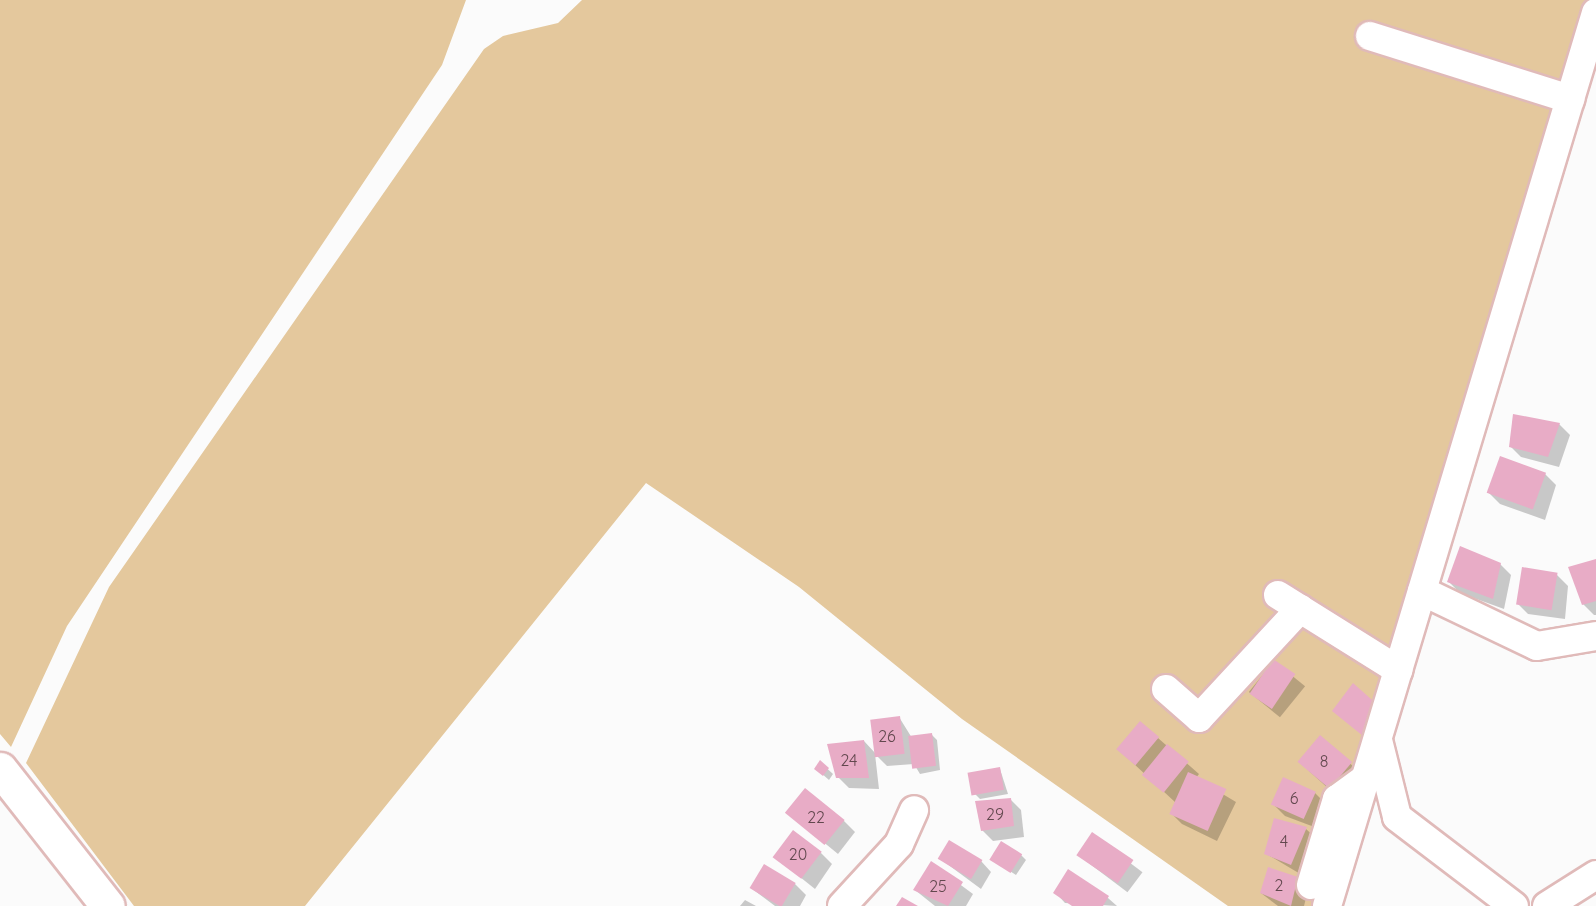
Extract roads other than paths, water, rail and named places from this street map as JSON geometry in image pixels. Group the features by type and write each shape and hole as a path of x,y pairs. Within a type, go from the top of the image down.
{"main road":[{"path":"0,769 108,906"}],"street":[{"path":"1319,896 1336,799 1366,778 1596,13"},
{"path":"1370,36 1570,99"},
{"path":"1422,591 1537,646 1596,636"},
{"path":"1166,689 1199,718 1289,602 1398,670"},
{"path":"1378,738 1397,817 1514,906"},
{"path":"842,906 899,844 914,810"},
{"path":"1547,906 1596,875"}]}
